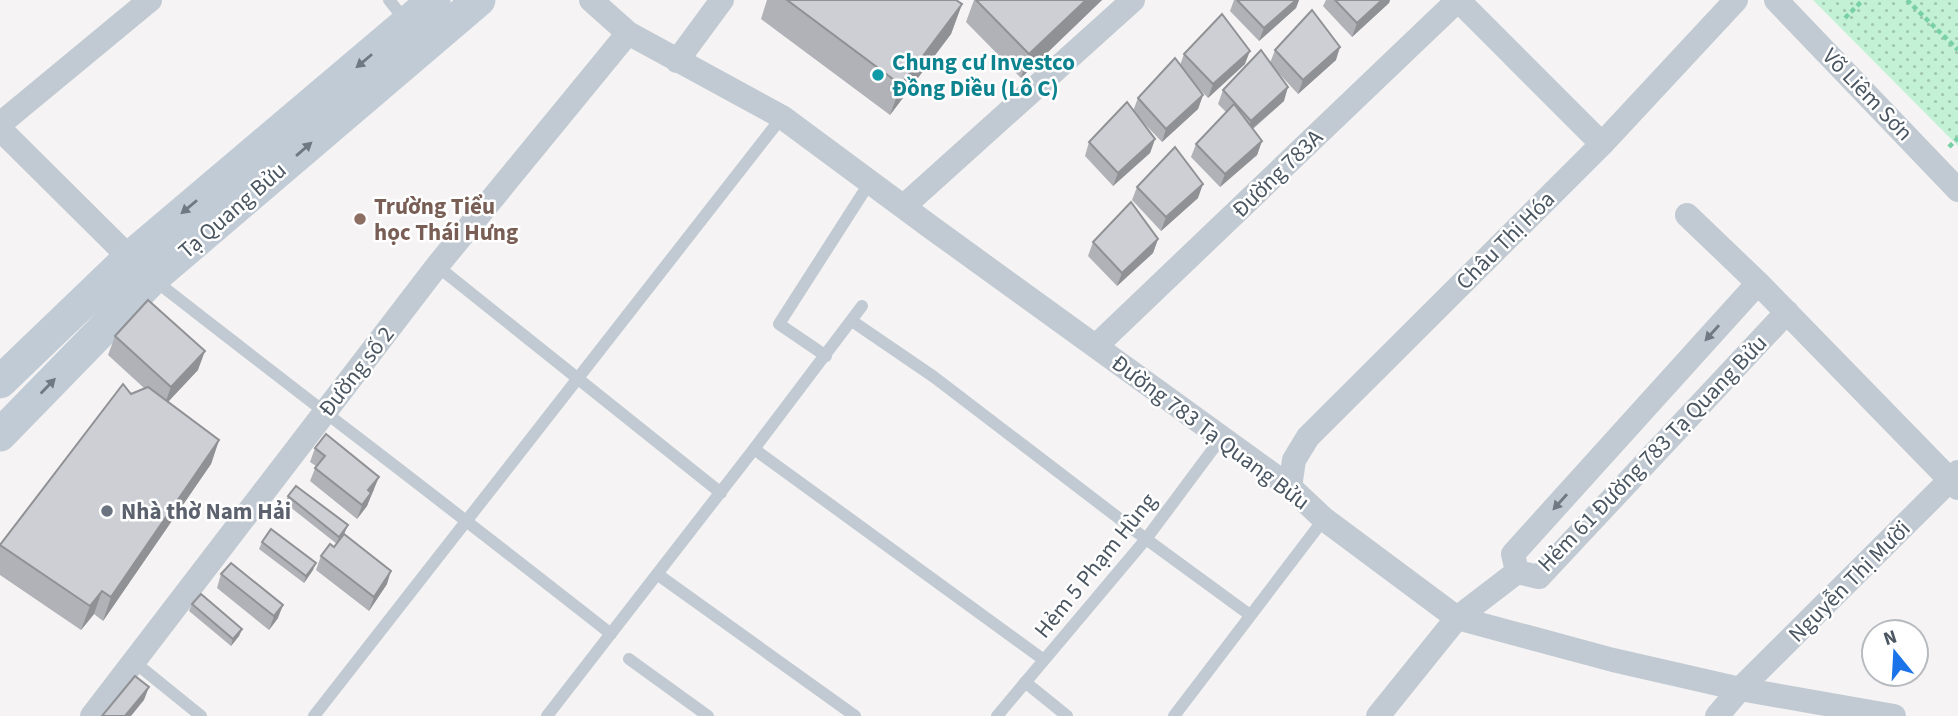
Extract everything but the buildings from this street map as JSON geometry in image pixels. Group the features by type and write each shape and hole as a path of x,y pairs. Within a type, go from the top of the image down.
{"main road":[{"name":"Tạ Quang Bửu","path":"0,435 140,268 398,12 434,0"},
{"name":"Tạ Quang Bửu","path":"0,382 479,0"}],"street":[{"path":"140,268 0,126 150,0"},
{"name":"Đường 783 Tạ Quang Bửu","path":"591,0 628,33 782,117 1222,437 1290,488 1324,519 1457,618 1614,660 1740,689 1894,716"},
{"path":"677,61 722,0"},
{"path":"904,206 1133,0"},
{"path":"1458,0 1602,144"},
{"name":"Đường 783A","path":"1096,346 1458,0"},
{"name":"Châu Thị Hóa","path":"1290,488 1294,460 1308,437 1602,144 1736,0"},
{"name":"Võ Liêm Sơn","path":"1776,0 1958,190"},
{"name":"Đường số 2","path":"92,716 437,266 628,33"},
{"path":"1687,215 1758,282 1955,480"},
{"name":"Hẻm 61 Đường 783 Tạ Quang Bửu","path":"1758,282 1513,554 1517,572 1539,577 1787,312"},
{"name":"Nguyễn Thị Mười","path":"1717,716 1740,689 1955,480"},
{"path":"1378,716 1457,618 1517,572"}],"lane":[{"path":"314,716 782,117"},
{"path":"826,356 779,324 870,182"},
{"path":"437,266 721,493"},
{"path":"140,268 611,634"},
{"path":"547,716 721,493 862,306"},
{"path":"852,321 934,377 1250,615"},
{"name":"Hẻm 5 Phạm Hùng","path":"997,716 1146,539 1222,437"},
{"path":"754,449 1044,660"},
{"path":"1174,716 1324,519"},
{"path":"657,574 855,716"},
{"path":"629,659 708,716"},
{"path":"133,661 201,716"},
{"path":"1025,682 1067,716"}],"path":[{"path":"1845,18 1863,0"},
{"path":"1907,0 1958,50"}],"green space":[{"path":"1813,0 1958,0 1958,146"}],"place":[{"name":"Chung cư Investco Đồng Diều (Lô C)","path":"878,75"},
{"name":"Trường Tiểu học Thái Hưng","path":"360,219"},
{"name":"Nhà thờ Nam Hải","path":"107,511"}]}
